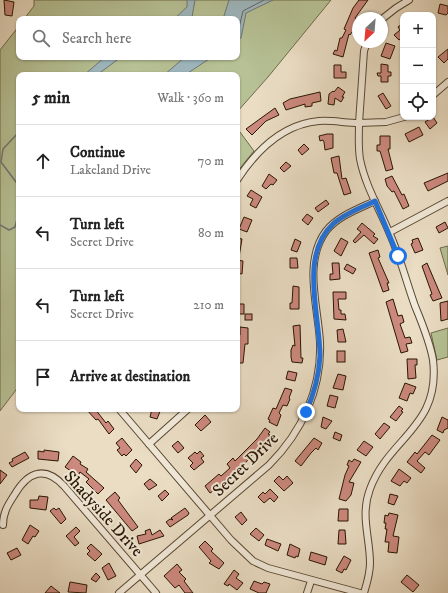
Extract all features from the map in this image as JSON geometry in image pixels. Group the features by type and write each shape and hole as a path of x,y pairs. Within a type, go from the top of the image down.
{"street":[{"path":"388,14 409,0"},
{"path":"364,593 370,571 365,525 366,506 370,490 384,463 420,422 429,402 433,385 431,351 390,232 362,170 360,159 359,123 365,48"},
{"path":"436,92 448,82"},
{"path":"240,176 248,164 267,144 286,130 318,121 382,123 400,118"},
{"name":"Secret Drive","path":"119,593 210,516 278,456 288,444 302,422 316,385 319,366 320,341 314,269 316,252 322,238 332,225 348,214 375,201"},
{"path":"390,232 448,201"},
{"path":"122,412 210,516 235,544 253,561 268,568 311,581 360,593"},
{"path":"149,444 185,412"},
{"name":"Shadyside Drive","path":"3,525 3,513 23,482 31,475 48,474 59,480 156,593"},
{"path":"308,593 311,581"}],"green space":[{"path":"34,0 331,0 240,109 240,72 16,72 16,390 0,411 0,50 16,30 16,60 240,60 240,16 26,16 34,6"},
{"path":"240,132 254,151 240,168"},
{"path":"448,246 448,275 440,248"},
{"path":"448,328 448,357 437,360 431,333"}],"water":[{"path":"187,0 195,0 192,16 177,16 187,7"},
{"path":"229,0 273,0 246,13 240,38 240,16 224,16"},
{"path":"102,60 117,60 101,72 88,72"},
{"path":"182,60 208,60 190,72 168,72"}],"building":[{"path":"4,0 14,2 12,16 5,15"},
{"path":"359,0 368,0 359,12 352,12 352,32 350,35 349,34 343,57 333,54 335,50 337,51 340,38 342,38 346,30 344,29 353,8"},
{"path":"440,4 448,6 448,13 446,15 438,13"},
{"path":"400,30 400,39 394,35"},
{"path":"388,44 395,46 390,59 381,56 384,48 388,48"},
{"path":"448,49 448,59 444,63 438,57"},
{"path":"381,64 388,65 388,72 391,72 391,76 388,76 388,82 381,82 381,76 378,76 377,73 381,73"},
{"path":"334,65 341,65 341,72 346,72 346,78 334,78"},
{"path":"338,87 345,92 342,97 344,97 341,102 335,98 334,105 328,104 329,94 333,91 334,92"},
{"path":"320,92 321,101 312,103 312,106 305,107 305,104 286,110 283,103 290,99"},
{"path":"383,93 391,106 386,109 378,96"},
{"path":"275,108 279,115 266,121 252,135 246,129"},
{"path":"428,120 435,120 437,123 430,129 425,122"},
{"path":"419,127 423,135 409,142 405,134"},
{"path":"333,134 333,148 325,150 324,142 323,140 320,141 319,136"},
{"path":"380,136 390,136 390,149 388,149 393,169 386,171 380,151 377,151 377,145 380,145"},
{"path":"304,144 309,149 302,155 298,150"},
{"path":"339,156 342,179 346,178 351,193 344,195 337,173 334,173 331,158"},
{"path":"286,162 291,166 284,172 280,168"},
{"path":"448,173 448,181 428,191 424,183"},
{"path":"269,174 277,180 273,185 271,184 266,189 262,186"},
{"path":"392,176 402,195 404,194 409,206 403,209 394,191 392,192 387,186 385,179"},
{"path":"251,190 262,197 256,208 250,205 253,199 247,196"},
{"path":"326,200 329,204 318,212 315,208"},
{"path":"307,214 313,218 308,225 302,220"},
{"path":"244,217 252,220 247,232 240,229"},
{"path":"445,222 448,228 439,233 436,227"},
{"path":"362,223 375,234 373,236 378,239 374,244 364,235 355,243 353,241 361,232 357,229"},
{"path":"341,238 348,242 341,256 334,251"},
{"path":"418,238 423,250 415,253 411,244 413,243 412,240"},
{"path":"240,239 242,239 240,251"},
{"path":"295,239 301,242 297,252 291,250"},
{"path":"378,250 380,257 378,258 389,283 387,283 389,290 383,292 369,253"},
{"path":"290,258 297,258 298,268 290,268"},
{"path":"240,260 243,261 242,274 240,274"},
{"path":"332,263 339,263 340,279 330,280 330,274 333,274"},
{"path":"427,263 442,298 433,301 422,266"},
{"path":"347,264 356,269 353,274 344,269"},
{"path":"293,286 299,287 299,309 290,309 290,303 292,303"},
{"path":"333,292 346,292 346,299 338,299 339,310 341,310 341,314 345,314 346,320 334,319"},
{"path":"393,299 398,316 402,315 404,322 400,324 405,338 410,337 412,343 406,344 408,351 401,353 386,302"},
{"path":"448,301 448,319 441,321 440,303"},
{"path":"240,304 244,304 244,314 240,314"},
{"path":"245,314 252,314 252,320 245,320"},
{"path":"300,325 301,358 303,358 302,363 292,362 291,357 291,350 293,345 295,346 293,326"},
{"path":"240,327 248,328 248,344 245,344 243,363 240,363"},
{"path":"343,329 346,342 338,342 337,330"},
{"path":"337,351 345,351 345,362 337,362"},
{"path":"407,359 417,359 417,365 415,365 416,378 408,379"},
{"path":"288,371 297,373 295,381 286,379"},
{"path":"338,374 346,376 343,390 333,388"},
{"path":"405,383 416,387 413,394 410,393 407,401 399,398"},
{"path":"285,388 292,390 287,406 283,405 279,413 281,415 277,426 269,422 270,420 268,419 273,408 276,409"},
{"path":"330,395 338,397 335,408 327,406"},
{"path":"399,406 403,409 401,411 403,412 396,421 390,417"},
{"path":"89,412 97,412 106,423 108,421 114,429 109,434 98,419 96,420"},
{"path":"151,412 160,412 157,419 150,417"},
{"path":"205,415 211,422 201,431 195,425"},
{"path":"323,417 332,421 326,429 321,427"},
{"path":"442,417 448,420 448,428 444,430 443,433 437,430"},
{"path":"384,423 390,427 380,439 375,434"},
{"path":"265,428 270,432 268,434 270,435 260,451 255,456 253,454 241,468 231,477 229,475 221,486 210,493 205,486 219,474 221,476 230,468 227,464 233,458 235,461 257,439"},
{"path":"335,432 342,435 340,441 333,438"},
{"path":"432,435 440,440 429,455 425,452 417,461 425,468 421,473 407,462 415,452 417,454"},
{"path":"122,438 132,450 126,456 124,454 122,456 117,450 120,448 116,443"},
{"path":"314,438 322,443 318,450 316,448 301,466 295,461"},
{"path":"178,441 184,448 178,453 172,446"},
{"path":"364,441 373,447 366,456 357,450"},
{"path":"44,450 59,452 58,461 38,459 38,451 44,452"},
{"path":"200,451 204,456 201,458 204,462 194,470 190,466 193,463 188,458 195,452 197,454"},
{"path":"25,452 29,458 12,467 9,463 13,461 12,459"},
{"path":"73,456 81,462 80,464 88,469 86,472 104,488 98,494 86,482 89,479 80,472 78,476 65,467"},
{"path":"136,459 142,465 136,473 130,466"},
{"path":"354,459 361,462 349,482 354,483 351,495 346,501 339,499 345,475 349,466 347,465 349,460 352,462"},
{"path":"399,469 411,478 407,483 404,481 400,486 391,481"},
{"path":"0,470 7,475 0,484"},
{"path":"279,476 283,480 287,476 293,483 284,491 274,481"},
{"path":"150,479 157,485 149,490 144,484"},
{"path":"270,489 278,497 274,502 270,498 264,503 258,497 263,492 265,494"},
{"path":"165,490 169,494 162,501 158,496"},
{"path":"115,492 120,498 118,500 138,527 132,531 106,500"},
{"path":"390,494 398,496 394,505 388,503"},
{"path":"39,496 48,497 46,510 30,508 30,500 38,500"},
{"path":"54,508 56,510 59,508 66,519 61,524 50,511"},
{"path":"185,508 189,513 188,515 170,527 166,522 170,519 173,520 171,518"},
{"path":"339,509 348,509 348,521 338,521"},
{"path":"241,512 247,520 242,525 235,517"},
{"path":"389,513 398,515 393,536 399,537 397,553 388,552 389,542 385,542 387,529 385,529 386,523 384,523 385,515 388,516"},
{"path":"30,525 39,531 35,537 33,536 28,544 22,540"},
{"path":"76,527 80,531 74,537 79,543 75,546 66,536"},
{"path":"256,528 264,535 259,541 250,534"},
{"path":"150,529 152,535 160,530 164,536 139,544 137,536 146,534 145,531"},
{"path":"339,530 345,530 346,544 338,544"},
{"path":"267,539 281,544 278,551 265,545"},
{"path":"205,541 213,549 211,551 224,563 219,569 209,563 211,561 199,547"},
{"path":"91,544 102,554 95,561 87,554 90,551 87,548"},
{"path":"290,544 300,549 298,557 296,556 295,558 287,555"},
{"path":"17,548 21,555 11,560 7,553"},
{"path":"311,552 327,557 325,565 309,560"},
{"path":"344,556 351,560 346,570 344,569 342,573 336,570"},
{"path":"109,563 116,576 108,580 102,568"},
{"path":"177,564 182,570 179,572 186,579 184,581 193,593 185,593 179,585 175,588 164,576"},
{"path":"234,570 239,574 236,578 243,583 237,590 229,584 228,586 224,584"},
{"path":"96,573 100,577 96,582 91,579"},
{"path":"407,575 419,585 413,592 401,582"},
{"path":"254,581 262,584 264,582 270,584 266,593 259,593 250,589"},
{"path":"70,582 87,585 86,593 68,592"},
{"path":"51,586 60,593 45,593"}],"waterway":[{"path":"16,135 3,149 1,162 16,182"},
{"path":"0,225 9,230 15,227 16,223"}],"route":[{"path":"306,412 316,385 319,366 320,341 314,261 322,238 332,225 340,219 375,201 390,232 398,256"}]}
